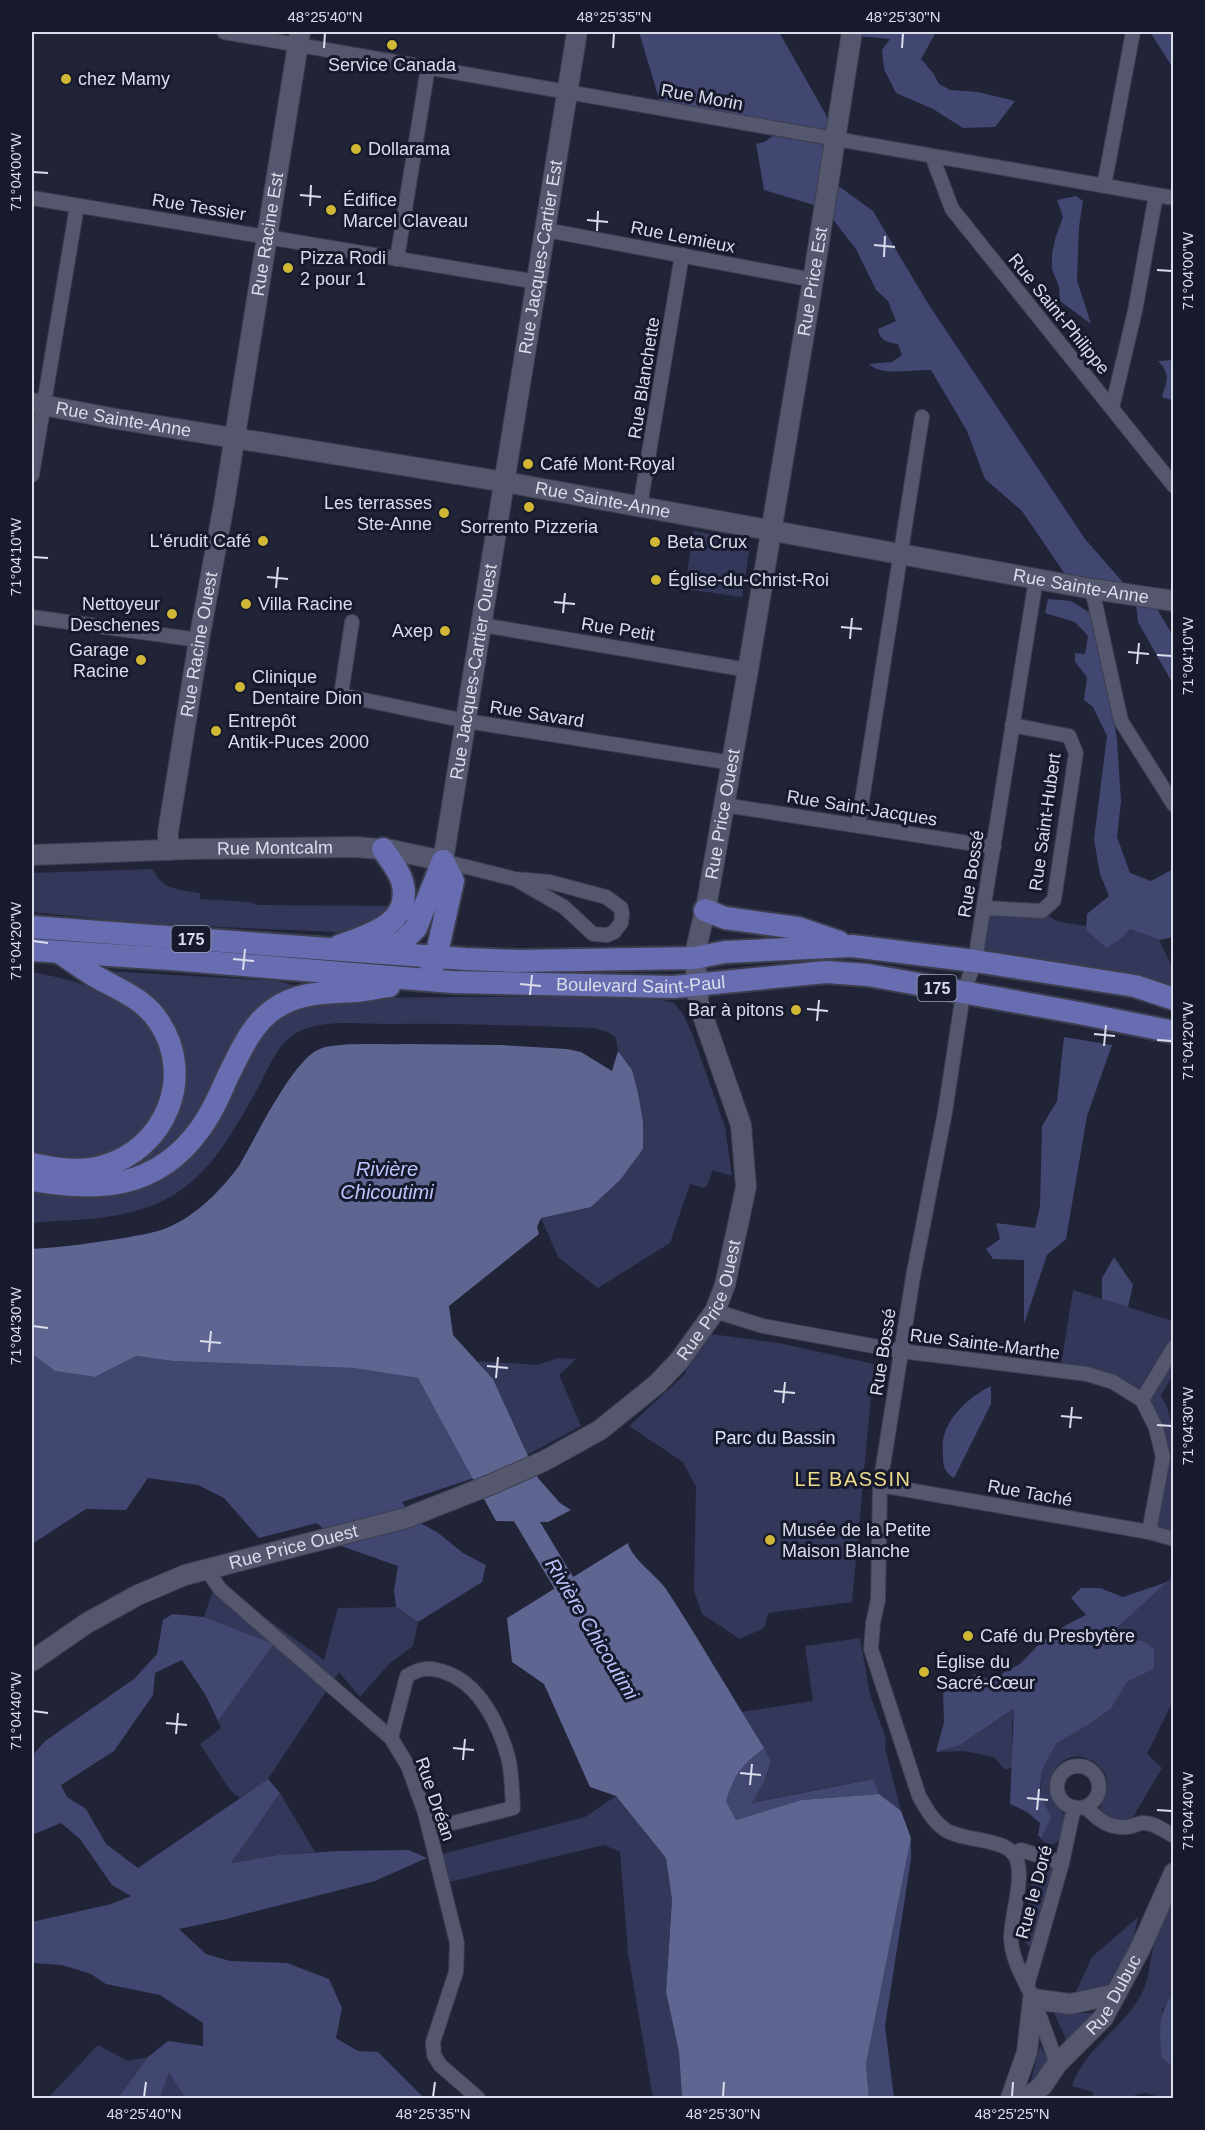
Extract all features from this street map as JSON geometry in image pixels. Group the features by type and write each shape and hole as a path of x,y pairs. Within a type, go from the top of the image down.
{"main road":[{"path":"330,949 382,929 392,922 399,911 403,899 402,883 384,849"},
{"path":"383,953 404,940 416,928 443,861"},
{"path":"32,1180 69,1186 95,1187 127,1181 148,1172 174,1156 201,1128 246,1041 260,1022 274,1009 310,994 357,991 427,980 436,957 453,881 443,861"},
{"path":"705,910 724,918 798,928 852,946"},
{"name":"Boulevard Saint-Paul","path":"32,927 518,961 694,958 725,952 852,946 975,961 1135,986 1173,999"},
{"name":"Boulevard Saint-Paul","path":"32,950 427,980 673,987 826,972 868,975 1173,1032"},
{"path":"32,1164 85,1170 106,1166 126,1156 145,1142 161,1124 170,1105 175,1085 173,1052 156,1017 133,996 98,978 61,953"}],"street":[{"name":"Rue Morin","path":"224,32 299,38 428,67 1173,198"},
{"name":"Rue Jacques-Cartier Est","path":"505,482 578,32"},
{"name":"Rue Price Est","path":"771,530 852,32"},
{"path":"1104,186 1133,32"},
{"name":"Rue Racine Est","path":"235,438 299,38"},
{"path":"397,259 428,67"},
{"name":"Rue Saint-Philippe","path":"932,156 952,209 1173,486"},
{"path":"1112,408 1135,311 1156,195"},
{"name":"Rue Tessier","path":"32,198 537,282"},
{"path":"32,475 38,404 77,206"},
{"name":"Rue Lemieux","path":"546,230 813,280"},
{"name":"Rue Blanchette","path":"640,506 682,255"},
{"name":"Rue Sainte-Anne","path":"38,404 505,482 1092,589 1173,601"},
{"path":"858,826 922,417"},
{"name":"Rue Racine Ouest","path":"168,850 168,832 235,438"},
{"name":"Rue Jacques-Cartier Ouest","path":"443,861 505,482"},
{"name":"Rue Price Ouest","path":"32,1661 87,1623 138,1595 185,1575 406,1518 544,1461 600,1430 657,1384 679,1361 715,1311 725,1285 746,1187 741,1125 698,1002 694,958 732,763 771,530"},
{"name":"Rue Bossé","path":"1036,579 975,961 963,994 945,1112 913,1277 880,1485 878,1600 871,1649 919,1796 931,1817 946,1830 1003,1847 1012,1853 1021,1851 1062,1863"},
{"path":"1092,589 1121,721 1173,805"},
{"path":"32,617 200,640"},
{"name":"Rue Savard","path":"352,622 341,695 466,721 732,763"},
{"name":"Rue Petit","path":"482,625 748,670"},
{"name":"Rue Saint-Hubert","path":"984,908 1042,911 1054,900 1077,753 1070,736 1012,725"},
{"name":"Rue Saint-Jacques","path":"724,805 994,847"},
{"name":"Rue Montcalm","path":"32,855 332,847 384,849 515,879 550,882 606,897 621,908 621,923 611,934 604,936 593,934 564,907 515,879"},
{"name":"Rue Sainte-Marthe","path":"715,1311 763,1326 901,1351 1087,1374 1113,1382 1142,1400"},
{"path":"1149,1532 1163,1457 1156,1428 1142,1400 1173,1347"},
{"name":"Rue Taché","path":"880,1485 1149,1532 1173,1539"},
{"name":"Rue Dréan","path":"210,1568 213,1579 220,1590 391,1738 408,1766 425,1813 457,1943 456,1972 433,2042 434,2055 440,2065 478,2098"},
{"path":"391,1738 407,1676 416,1670 425,1668 454,1675 476,1692 497,1726 508,1759 513,1808 437,1827"},
{"name":"Rue le Doré","path":"1030,1992 1062,1863 1080,1807 1111,1825 1128,1827 1143,1823 1154,1825 1173,1836"},
{"path":"1012,1853 1017,1862 1018,1877 1011,1939 1014,1959 1030,1992 1057,2064"},
{"name":"Rue Dubuc","path":"1027,2098 1041,2086 1057,2064 1103,2018 1141,1947 1173,1873"},
{"path":"1030,1992 1070,2004 1116,1994"},
{"path":"1011,2098 1027,2052 1030,1992"}],"green space":[{"path":"693,531 739,539 750,545 742,597 685,589"},
{"path":"153,869 166,885 179,890 200,893 200,899 249,902 258,905 391,906 389,914 350,932 151,924 32,912 32,873"},
{"path":"984,908 1042,911 1056,921 1086,926 1086,930 1124,936 1130,929 1159,940 1173,968 1173,999 975,961"},
{"path":"106,971 278,981 296,986 296,989 188,1134 139,1170 66,1175 124,1166 181,1064"},
{"path":"32,972 81,983 116,997 135,1009 154,1033 161,1050 164,1068 159,1103 151,1119 125,1145 99,1156 89,1157 60,1156 32,1151"},
{"path":"644,996 674,1003 683,1014 725,1127 732,1176 713,1170 704,1188 690,1184 670,1243 598,1288 558,1257 541,1218 592,1206 643,1122 632,1070 618,1051 616,1038 608,1032 593,1028 354,1023 308,1028 291,1037 279,1050 230,1136 202,1172 185,1187 165,1200 113,1216 32,1223 32,1187 154,1178 249,1049 282,1011 334,998"},
{"path":"1073,1290 1173,1321 1173,1375 1161,1395 1173,1430 1173,1539 1149,1532 1163,1457 1142,1400 1113,1382 1060,1372"},
{"name":"Parc du Bassin","path":"703,1333 779,1343 874,1364 852,1602 768,1613 764,1628 740,1639 702,1614 694,1591 696,1487 683,1462 629,1426 684,1375"},
{"path":"558,1358 576,1359 559,1375 581,1426 527,1455 493,1379 477,1361 537,1365"},
{"path":"1173,1576 1173,1701 1147,1754 1162,1768 1130,1822 1106,1822 1099,1812 1107,1784 1102,1769 1092,1760 1085,1758 1073,1757 1062,1762 1054,1770 1050,1791 1064,1816 1063,1833 1054,1844 1045,1843 1041,1839 1045,1829 1040,1795 1042,1770 1057,1743 1111,1709 1127,1682 1154,1669 1143,1641 1107,1637"},
{"path":"216,1582 324,1660 338,1608 396,1607 418,1622 413,1646 389,1664 360,1697 339,1672 268,1779 240,1798 230,1790 200,1744 221,1728 218,1721 274,1644 204,1617"},
{"path":"860,1638 870,1694 886,1739 885,1748 901,1811 879,1794 872,1779 751,1803 764,1782 771,1762 741,1712 813,1701 805,1646"},
{"path":"1015,1709 1012,1724 1013,1767 1005,1770 994,1757 963,1751 936,1752 960,1745"},
{"path":"280,1793 315,1852 230,1863"},
{"path":"616,1796 666,1858 672,1900 666,1992 679,2052 682,2098 653,2098 628,1953 620,1852 604,1845 445,1883 439,1855 585,1817"},
{"path":"1041,1865 1053,1867 1055,1870 1036,1947 1030,1947 1025,1943 1024,1930 1034,1871"},
{"path":"1173,1891 1173,1993 1162,2010 1162,2058 1173,2067 1173,2098 1162,2098 1146,2093 1129,2098 1092,2098 1093,2092 1072,2086 1085,2061 1140,1997 1147,1980 1155,1941"},
{"path":"1138,1917 1128,1958 1118,1977 1102,1990 1074,1996 1092,1957"},
{"path":"1054,2013 1095,2013 1068,2044"},
{"path":"98,2045 128,2061 148,2057 118,2098 48,2098"},
{"path":"1040,2045 1050,2064 1031,2081"},
{"path":"169,2071 185,2098 160,2098"}],"shaded area":[{"path":"639,32 779,32 825,113 835,139 829,179 873,211 927,302 1085,539 1135,596 1069,580 1022,511 985,479 967,431 931,370 890,371 875,368 869,364 892,362 902,355 898,344 885,340 880,336 878,329 896,321 888,301 876,290 856,249 824,208 764,190 756,144 764,142 782,130 660,102"},
{"path":"858,32 936,32 921,59 939,84 950,90 978,92 1015,101 995,127 963,128 933,109 896,93 884,69 882,50 890,39 857,36"},
{"path":"1150,32 1173,32 1173,68"},
{"path":"1076,196 1083,201 1079,227 1077,280 1091,324 1060,301 1059,287 1052,269 1052,254 1063,217 1057,200"},
{"path":"1173,360 1173,398 1171,400 1162,397 1167,378 1165,370 1158,361"},
{"path":"1135,596 1156,607 1173,636 1173,684 1138,622"},
{"path":"1048,599 1071,601 1092,614 1106,666 1117,740 1121,801 1117,837 1130,873 1151,881 1173,869 1173,937 1159,940 1130,929 1107,948 1086,930 1087,914 1109,896 1100,874 1094,839 1107,736 1093,707 1084,700 1087,677 1075,662 1075,653 1085,654 1088,636 1075,622 1045,613"},
{"path":"1064,1037 1112,1045 1087,1116 1066,1239 1047,1255 1024,1324 1024,1260 993,1259 986,1249 1000,1239 996,1223 1035,1228 1040,1206 1042,1126 1057,1101"},
{"path":"1114,1257 1133,1285 1128,1307 1102,1299 1102,1278"},
{"path":"32,1354 55,1371 95,1377 136,1356 173,1361 353,1368 418,1378 445,1425 486,1474 402,1502 413,1519 437,1532 463,1553 486,1565 482,1582 418,1622 396,1607 394,1590 398,1566 341,1546 317,1523 259,1538 224,1498 198,1485 148,1478 126,1510 86,1509 32,1544"},
{"path":"991,1386 991,1404 954,1478 946,1471 943,1462 943,1441 947,1428 962,1406"},
{"path":"1167,1582 1108,1636 1143,1641 1154,1649 1154,1669 1127,1682 1111,1709 1057,1743 1042,1770 1040,1795 1051,1817 1041,1839 1038,1835 1040,1823 1027,1812 1010,1804 1014,1709 960,1745 936,1752 944,1722 943,1693 975,1674 990,1680 1020,1664 1041,1642 1086,1615 1071,1598 1081,1588 1100,1588 1123,1597"},
{"path":"173,1614 204,1617 274,1644 218,1721 205,1694 182,1660 155,1673 153,1695 114,1751 61,1785 67,1797 86,1809 106,1844 138,1868 268,1779 280,1793 231,1863 278,1855 339,1851 409,1850 427,1858 375,1881 179,1929 206,1954 230,1961 287,1963 329,1979 342,2008 336,2038 358,2051 378,2052 424,2098 185,2098 169,2072 160,2098 118,2098 148,2057 168,2041 203,2046 203,2023 160,1995 106,1984 91,1974 62,1965 33,1963 32,1922 111,1904 131,1896 112,1885 80,1839 61,1823 32,1835 32,1756 45,1741 134,1679 157,1654 163,1620"},
{"path":"764,1748 771,1762 764,1782 752,1803 873,1779 879,1794 801,1800 736,1820 726,1801 736,1776 749,1760"},
{"path":"911,1838 911,1859 885,2026 894,2098 869,2098 866,2064"},
{"path":"1173,1993 1173,2067 1162,2058 1160,2032 1162,2016"}],"water":[{"name":"Rivière Chicoutimi","path":"341,1045 500,1045 581,1052 612,1071 618,1051 632,1070 643,1122 643,1149 620,1180 591,1207 541,1218 537,1227 539,1234 449,1306 453,1335 493,1379 538,1478 560,1503 571,1510 548,1522 496,1521 418,1378 353,1368 173,1361 136,1356 95,1377 55,1371 32,1354 32,1249 78,1245 159,1231 189,1216 216,1193 239,1166 276,1100 299,1066 311,1054 322,1048"},
{"name":"Rivière Chicoutimi","path":"628,1543 634,1555 666,1589 764,1748 749,1760 736,1776 726,1801 736,1820 801,1800 879,1794 901,1811 911,1838 866,2064 869,2098 682,2098 679,2052 666,1992 672,1900 666,1858 616,1796 590,1787 544,1684 512,1662 507,1618"}],"waterway":[{"name":"Rivière Chicoutimi","path":"511,1495 579,1608"}],"place":[{"name":"Service Canada","path":"392,45"},
{"name":"chez Mamy","path":"66,79"},
{"name":"Dollarama","path":"356,149"},
{"name":"Édifice Marcel Claveau","path":"331,210"},
{"name":"Pizza Rodi 2 pour 1","path":"288,268"},
{"name":"Café Mont-Royal","path":"528,464"},
{"name":"Sorrento Pizzeria","path":"529,507"},
{"name":"Les terrasses Ste-Anne","path":"444,513"},
{"name":"L'érudit Café","path":"263,541"},
{"name":"Beta Crux","path":"655,542"},
{"name":"Église-du-Christ-Roi","path":"656,580"},
{"name":"Villa Racine","path":"246,604"},
{"name":"Nettoyeur Deschenes","path":"172,614"},
{"name":"Axep","path":"445,631"},
{"name":"Garage Racine","path":"141,660"},
{"name":"Clinique Dentaire Dion","path":"240,687"},
{"name":"Entrepôt Antik-Puces 2000","path":"216,731"},
{"name":"Bar à pitons","path":"796,1010"},
{"name":"Musée de la Petite Maison Blanche","path":"770,1540"},
{"name":"Café du Presbytère","path":"968,1636"},
{"name":"Église du Sacré-Cœur","path":"924,1672"}],"district":[{"name":"LE BASSIN","path":"853,1479"}]}
